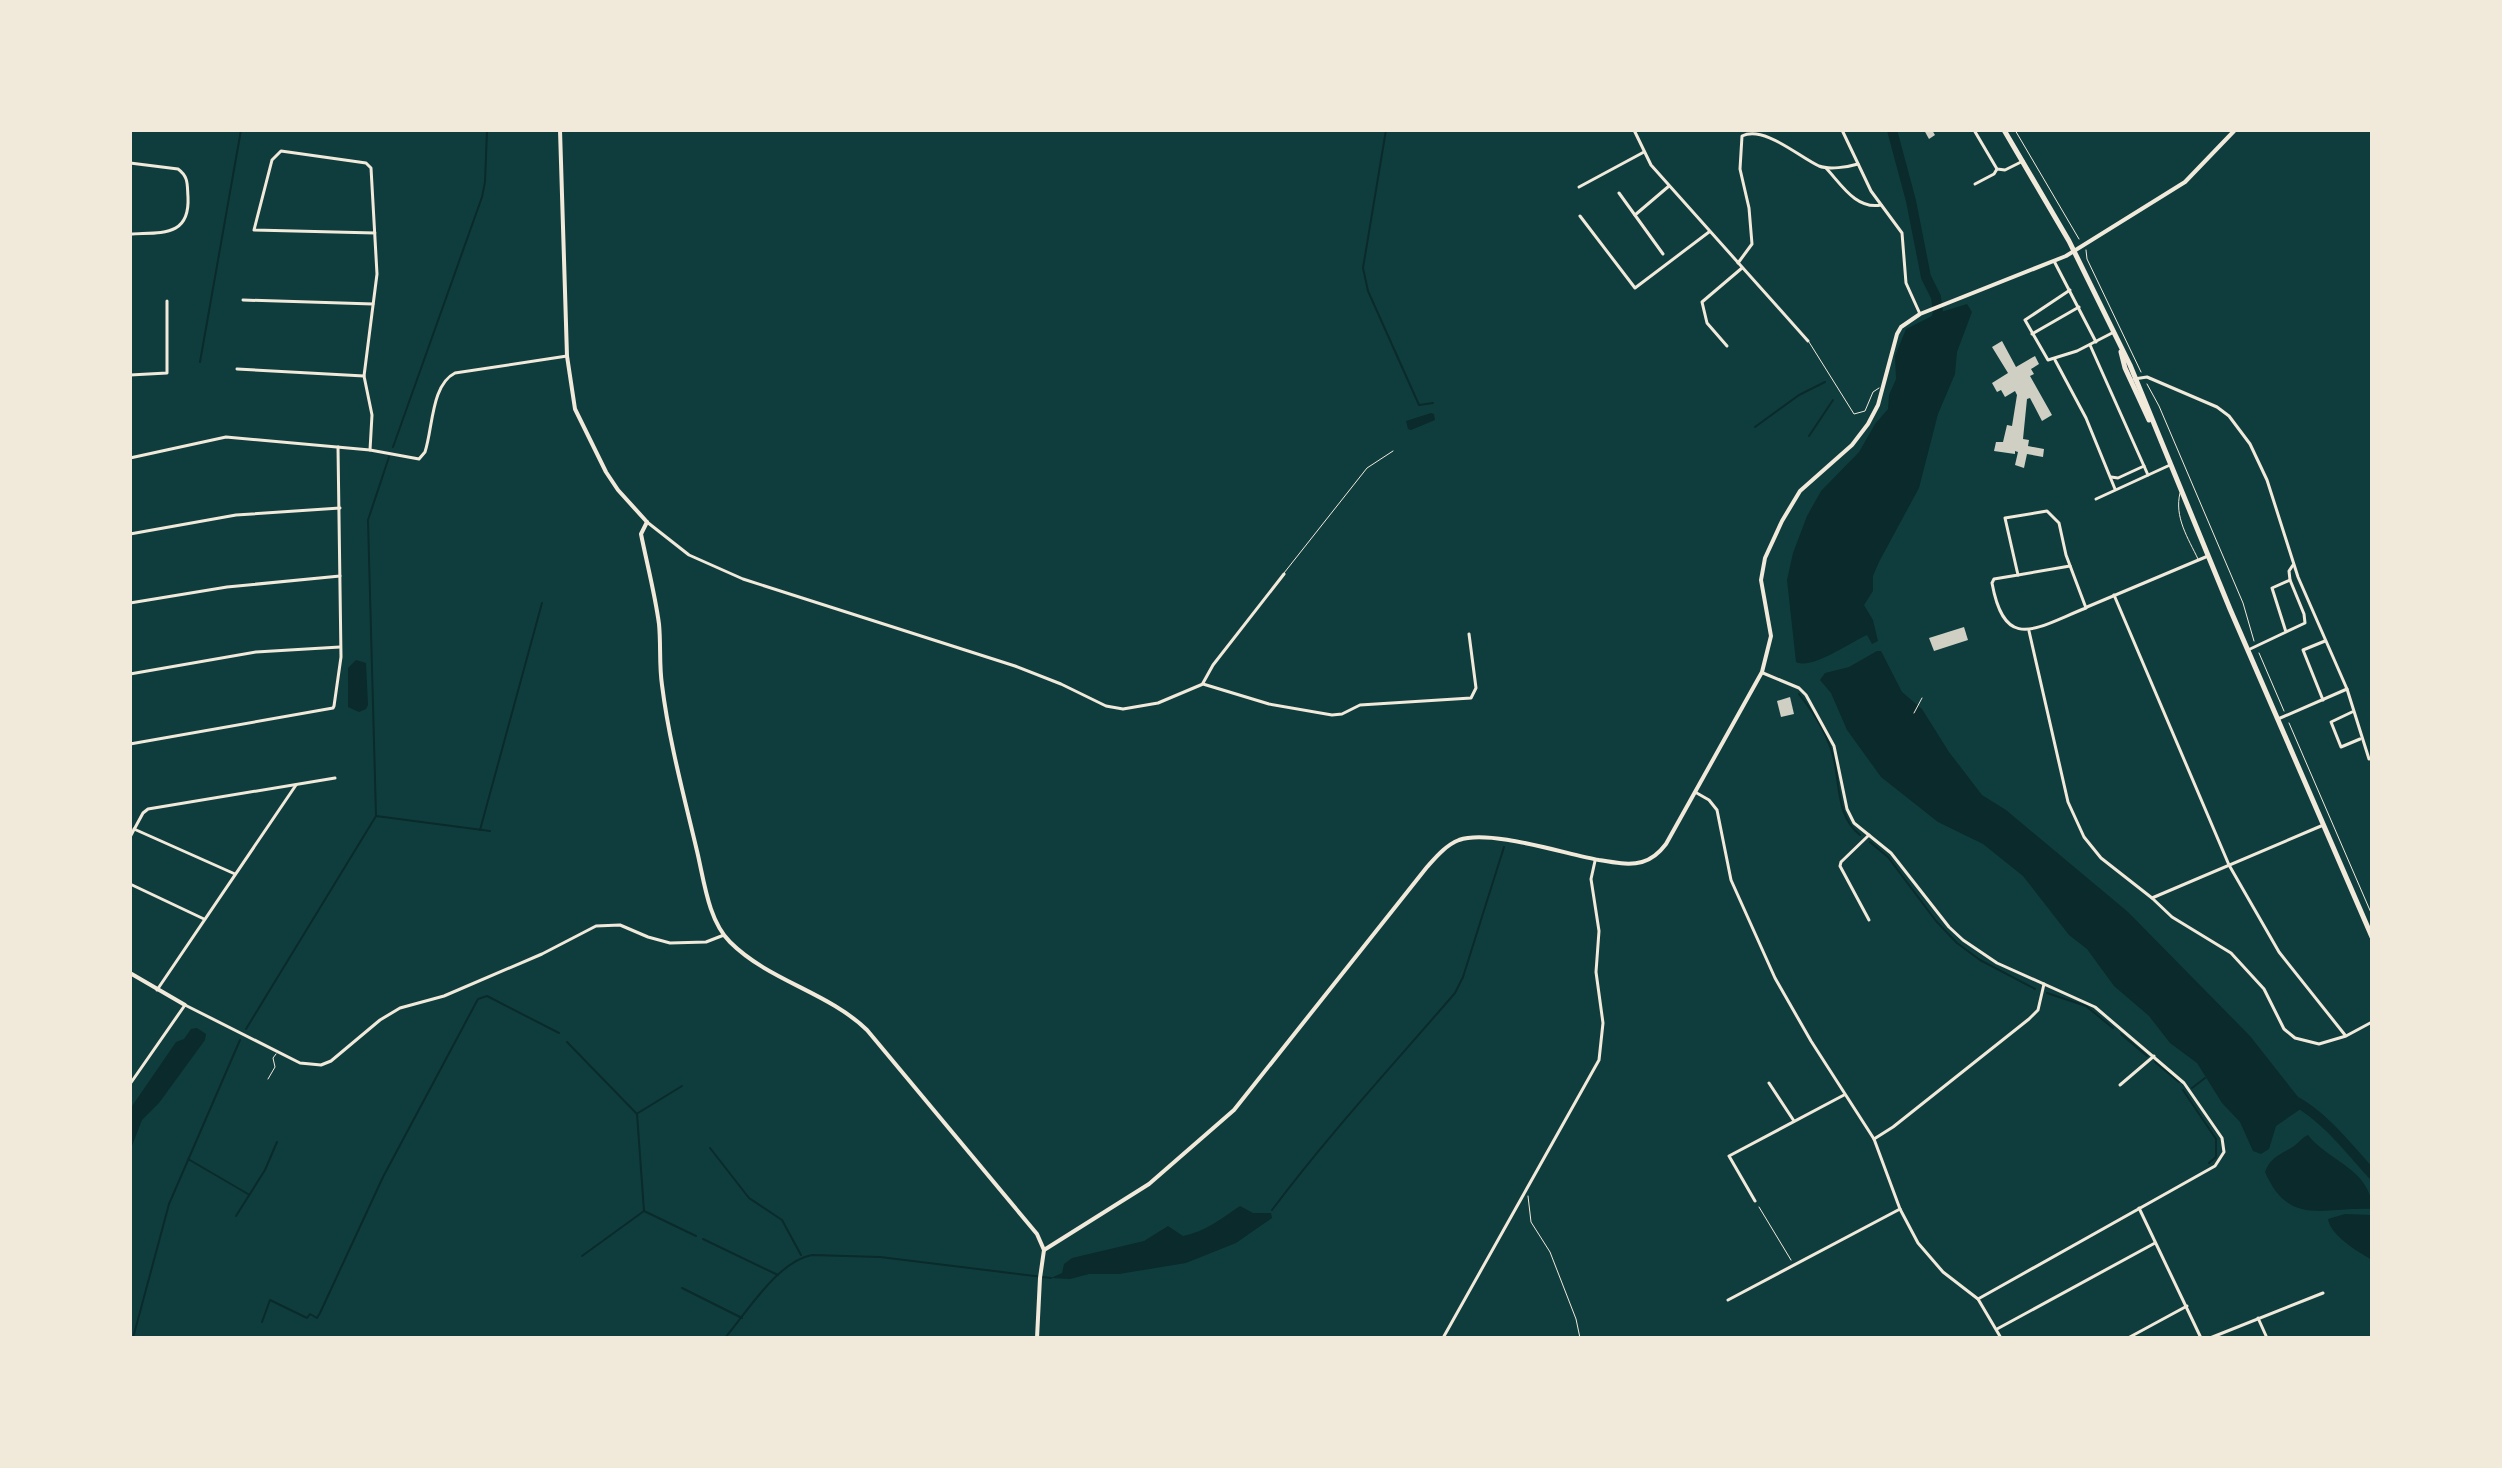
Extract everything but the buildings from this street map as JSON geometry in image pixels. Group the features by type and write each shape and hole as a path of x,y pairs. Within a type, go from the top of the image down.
{"main road":[{"path":"2004,130 2074,251 2136,377 2208,556 2372,937"}],"street":[{"path":"560,130 567,356 575,409 597,456 618,490 647,522 689,555 743,579 984,657 1061,684 1106,706 1123,709 1167,700 1203,684 1260,702 1319,714 1342,714 1360,705 1471,698 1476,688 1469,634"},
{"path":"1634,130 1644,152 1669,186 1808,341"},
{"path":"1842,130 1881,205 1902,233 1906,283 1920,314"},
{"path":"1974,130 1997,169"},
{"path":"1044,1250 1149,1184 1234,1110 1427,867 1450,844 1462,839 1491,837 1631,864 1650,859 1666,844 1762,672 1771,636 1761,580 1771,544 1800,491 1847,451 1864,430 1878,405 1901,327 1928,310 2074,251 2185,182 2235,130"},
{"path":"1738,263 1752,244 1749,208 1740,169 1742,136 1755,133 1826,168 1858,164"},
{"path":"370,450 372,415 364,376 377,274 375,233 371,168 366,163 281,151 276,154 254,230 375,233"},
{"path":"1579,187 1644,152"},
{"path":"1997,169 2005,170 2023,161"},
{"path":"130,163 178,169 187,179 189,210 185,221 173,231 130,234"},
{"path":"1826,168 1857,201 1869,206 1881,205"},
{"path":"1975,184 1994,174 1997,169"},
{"path":"1635,216 1669,186"},
{"path":"1619,193 1663,254"},
{"path":"1580,216 1635,288 1709,232"},
{"path":"2054,261 2096,342"},
{"path":"1727,346 1707,323 1702,302 1742,268"},
{"path":"2070,290 2025,320 2048,360 2055,360 2114,332"},
{"path":"243,300 373,304"},
{"path":"130,375 167,373 167,301"},
{"path":"2032,334 2079,307"},
{"path":"2090,345 2148,475"},
{"path":"130,458 226,437 370,450 419,459 443,382 455,373 567,356"},
{"path":"2055,360 2086,418 2115,489"},
{"path":"237,369 364,376"},
{"path":"2136,377 2143,376 2204,401 2229,416 2250,444 2264,472 2293,564 2347,689 2369,759"},
{"path":"130,744 333,708 340,647 338,447"},
{"path":"2096,499 2170,465"},
{"path":"2111,477 2118,478 2144,466"},
{"path":"130,534 236,515 340,508"},
{"path":"2018,575 2005,518 2047,511 2059,523 2086,608"},
{"path":"647,522 641,534 659,628 667,718 713,913 724,935 742,953 763,968 843,1011 867,1030 1037,1234 1044,1250 1037,1338"},
{"path":"2071,565 1992,580 2003,620 2012,627 2029,631 2208,556"},
{"path":"2248,650 2305,623 2290,580 2289,571 2293,564"},
{"path":"1203,684 1213,665 1284,574"},
{"path":"130,603 227,587 340,576"},
{"path":"2286,632 2272,588 2290,580"},
{"path":"2114,595 2229,865 2279,952 2346,1036"},
{"path":"2029,631 2068,802 2079,828 2101,858 2172,917 2231,953 2264,989 2284,1029 2295,1038 2319,1044 2346,1036 2372,1022"},
{"path":"2323,700 2303,650 2325,641"},
{"path":"130,674 256,652 340,647"},
{"path":"1762,672 1799,688 1806,695 1834,746 1847,809 1854,823 1891,853 1949,927 1997,963 2095,1007 2184,1083 2222,1138 2224,1152 2215,1166 1978,1299"},
{"path":"2278,719 2347,689"},
{"path":"2352,712 2331,722 2341,747 2361,738"},
{"path":"130,837 148,809 335,778"},
{"path":"157,990 296,785"},
{"path":"1695,792 1709,800 1717,810 1731,880 1775,978 1844,1095 1874,1139 1900,1209 1924,1253 1978,1299 2001,1338"},
{"path":"2152,898 2324,825"},
{"path":"134,829 235,874"},
{"path":"1869,835 1840,866 1869,920"},
{"path":"1443,1338 1599,1060 1603,1023 1596,972 1598,917 1591,879 1595,859"},
{"path":"130,884 204,919"},
{"path":"130,973 277,1052 300,1063 321,1065 331,1061 380,1020 400,1008 444,996 542,954 596,926 620,925 670,943 706,942 724,935"},
{"path":"1874,1139 2029,1019 2038,1010 2044,984"},
{"path":"130,1084 131,1077 185,1005"},
{"path":"2120,1085 2154,1056"},
{"path":"1769,1083 1794,1121"},
{"path":"1755,1201 1729,1156 1844,1095"},
{"path":"2139,1208 2201,1338"},
{"path":"1728,1300 1900,1209"},
{"path":"1996,1329 2155,1243"},
{"path":"2210,1338 2323,1293"},
{"path":"2128,1338 2187,1306"},
{"path":"2258,1318 2267,1338"}],"lane":[{"path":"1808,341 1854,414 1865,411 1873,392 1882,389"},
{"path":"1284,574 1367,468 1393,451"},
{"path":"2181,491 2179,516 2198,560"},
{"path":"268,1079 275,1067 273,1058 277,1052"}],"path":[{"path":"2015,130 2080,240"},
{"path":"2085,248 2136,377"},
{"path":"1914,713 1922,698"},
{"path":"1523,1192 1528,1196 1531,1222 1550,1252 1576,1319 1580,1338"},
{"path":"1755,1201 1794,1266"}],"water":[{"path":"1967,304 1972,312 1957,352 1955,374 1938,414 1919,488 1879,562 1873,576 1873,591 1864,605 1873,620 1878,641 1872,644 1867,635 1821,659 1796,662 1787,580 1807,516 1821,491 1859,452 1888,409 1889,395 1896,379 1895,356 1906,329 1938,313"},
{"path":"1431,413 1435,420 1408,429 1406,421"},
{"path":"1881,651 1902,692 1922,709 1949,752 1982,795 2006,810 2128,912 2250,1036 2305,1106 2276,1126 2269,1149 2261,1154 2253,1151 2240,1122 2222,1103 2197,1063 2170,1043 2149,1016 2114,986 2087,949 2069,935 2023,876 1983,844 1938,822 1881,777 1847,730 1831,693 1820,680 1825,673 1849,667"},
{"path":"356,660 366,663 368,705 359,712 348,707 348,668"},
{"path":"197,1028 206,1034 205,1040 159,1103 142,1120 130,1151 130,1109 176,1042 184,1039 191,1029"},
{"path":"2308,1135 2357,1175 2370,1196 2372,1209 2309,1210 2285,1201 2274,1189 2265,1172 2269,1163"},
{"path":"1240,1206 1253,1213 1271,1213 1272,1218 1236,1243 1186,1263 1119,1274 1051,1278 1062,1273 1064,1264 1072,1258 1144,1241 1168,1226 1183,1236 1191,1234"},
{"path":"2345,1214 2372,1215 2372,1260 2346,1242 2330,1225 2328,1219"}],"waterway":[{"path":"200,362 241,130"},
{"path":"393,447 482,197 487,130"},
{"path":"1386,130 1363,268 1368,291 1419,405 1433,403"},
{"path":"1892,130 1911,201 1926,277 1936,297 1938,313 1934,325"},
{"path":"1755,427 1799,395 1825,382"},
{"path":"1809,436 1833,400"},
{"path":"246,1029 376,816 368,520 389,457"},
{"path":"480,830 542,603"},
{"path":"1799,694 1829,743 1843,810 1860,835"},
{"path":"376,816 490,831"},
{"path":"1870,842 1888,857 1936,921 1957,943 1980,960 2035,989"},
{"path":"1272,1210 1455,993 1463,977 1504,847"},
{"path":"2047,993 2086,1006 2113,1028"},
{"path":"262,1322 270,1300 307,1318 310,1314 317,1318 383,1177 478,999 487,996 559,1033"},
{"path":"2121,1034 2147,1056"},
{"path":"133,1338 169,1204 240,1040"},
{"path":"567,1042 637,1114 644,1211"},
{"path":"2155,1062 2179,1082"},
{"path":"2192,1088 2205,1078"},
{"path":"638,1113 682,1086"},
{"path":"2183,1090 2216,1139 2216,1157 2209,1163"},
{"path":"2295,1101 2326,1125 2372,1174"},
{"path":"236,1216 265,1170 277,1142"},
{"path":"710,1148 749,1198 782,1220 801,1255"},
{"path":"188,1159 248,1194"},
{"path":"582,1256 644,1211 696,1236"},
{"path":"703,1239 778,1275"},
{"path":"725,1338 775,1277 799,1259 812,1255 880,1257 1051,1278"},
{"path":"682,1288 742,1318"}]}
